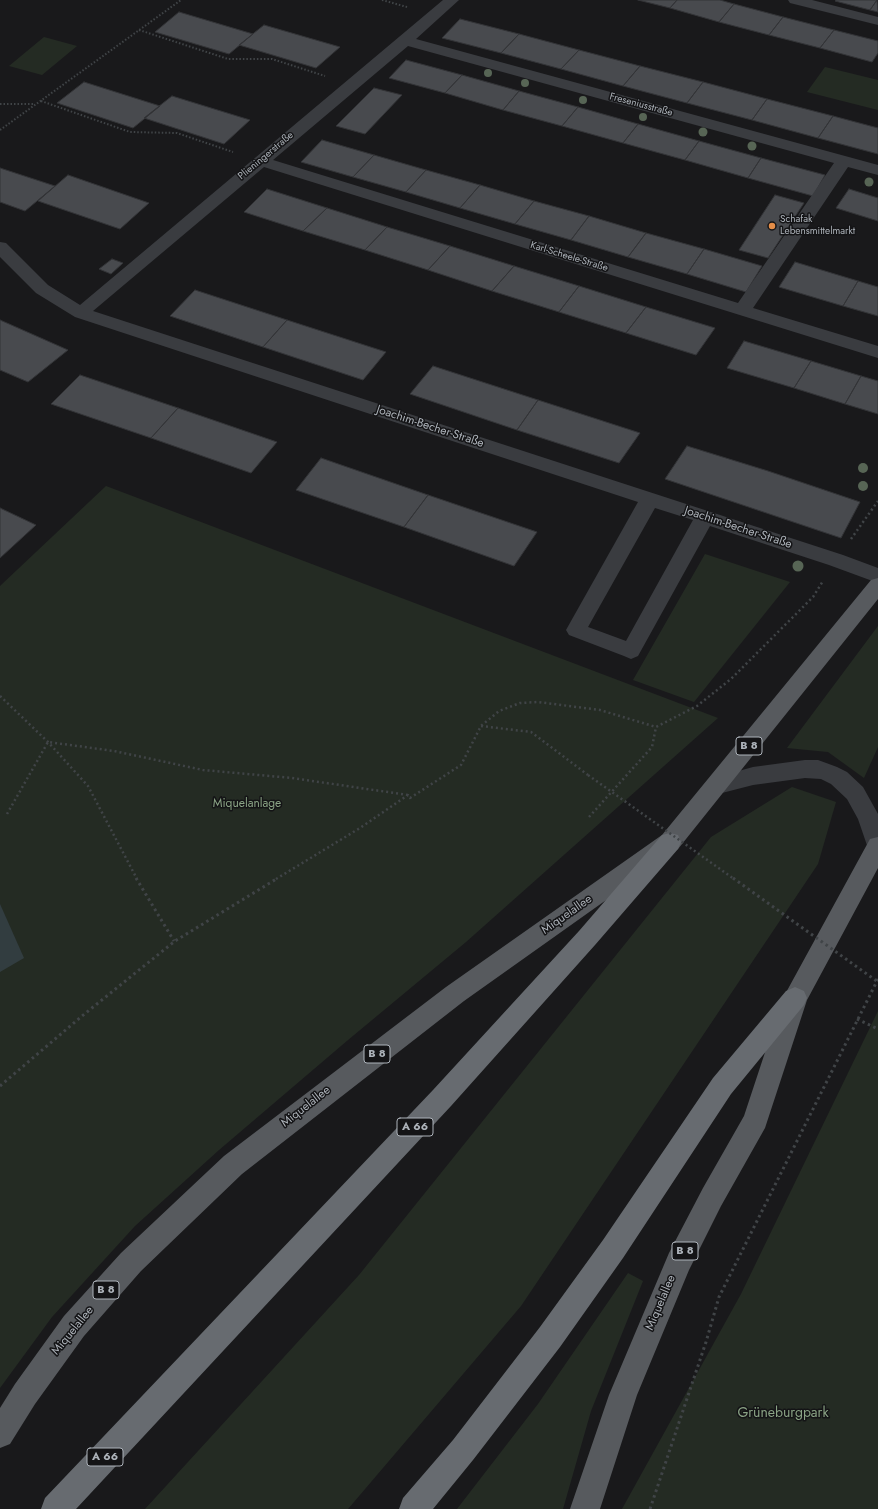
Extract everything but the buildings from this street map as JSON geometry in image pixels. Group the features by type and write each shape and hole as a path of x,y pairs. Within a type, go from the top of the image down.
{"highway":[{"name":"A 66","path":"56,1509 442,1098 587,938 670,842"},
{"path":"414,1509 463,1450 550,1337 613,1248 722,1086 795,998"}],"main road":[{"name":"B 8","path":"670,842 718,785 878,585"},
{"name":"Miquelallee","path":"0,1434 25,1394 79,1320 131,1262 233,1165 455,994 670,842"},
{"name":"Miquelallee","path":"585,1509 623,1395 679,1262 712,1197 756,1120 795,998 878,847"}],"street":[{"name":"Plieningerstraße","path":"81,313 452,0"},
{"path":"795,0 878,21"},
{"name":"Freseniusstraße","path":"405,41 878,170"},
{"path":"743,309 844,160"},
{"name":"Karl-Scheele-Straße","path":"260,161 743,309 878,352"},
{"name":"Joachim-Becher-Straße","path":"0,247 42,289 81,313 836,560 878,576"},
{"path":"650,499 576,630 631,651 704,517"},
{"path":"718,785 753,776 805,769 818,769 829,773 839,778 855,793 869,819 878,847"}],"path":[{"path":"0,130 180,0"},
{"path":"139,30 228,59 272,59 352,84"},
{"path":"41,101 130,132 177,133 260,161"},
{"path":"0,104 36,104"},
{"path":"850,540 878,502"},
{"path":"48,742 114,751 203,770 292,778 408,795 410,798 461,764 481,726 506,707 520,703 538,702 600,710 656,727 697,706 731,679 813,597 836,560"},
{"path":"0,696 48,742 88,786 128,865 174,941"},
{"path":"481,726 531,732 588,775 878,981 857,1019 719,1297 706,1342 650,1509"},
{"path":"589,817 652,747 656,727"},
{"path":"7,814 48,742"},
{"path":"0,1086 82,1016 174,941 360,828 408,795"},
{"path":"857,1019 878,1029"}],"green space":[{"path":"44,37 77,46 42,75 9,66"},
{"path":"825,67 878,80 878,110 807,92"},
{"name":"Miquelanlage","path":"106,486 718,718 466,942 219,1150 135,1226 52,1317 0,1388 0,586"},
{"path":"705,554 790,582 694,702 633,680"},
{"path":"878,626 878,747 864,778 828,752 787,748"},
{"path":"792,787 836,802 818,864 521,1306 348,1509 145,1509 359,1275 711,837"},
{"name":"Grüneburgpark","path":"878,1011 878,1509 622,1509 741,1294"},
{"path":"628,1273 643,1281 591,1411 563,1509 457,1509 538,1404"}],"shaded area":[{"path":"0,904 24,958 0,972"}],"place":[{"name":"Schafak Lebensmittelmarkt","path":"772,226"}]}
